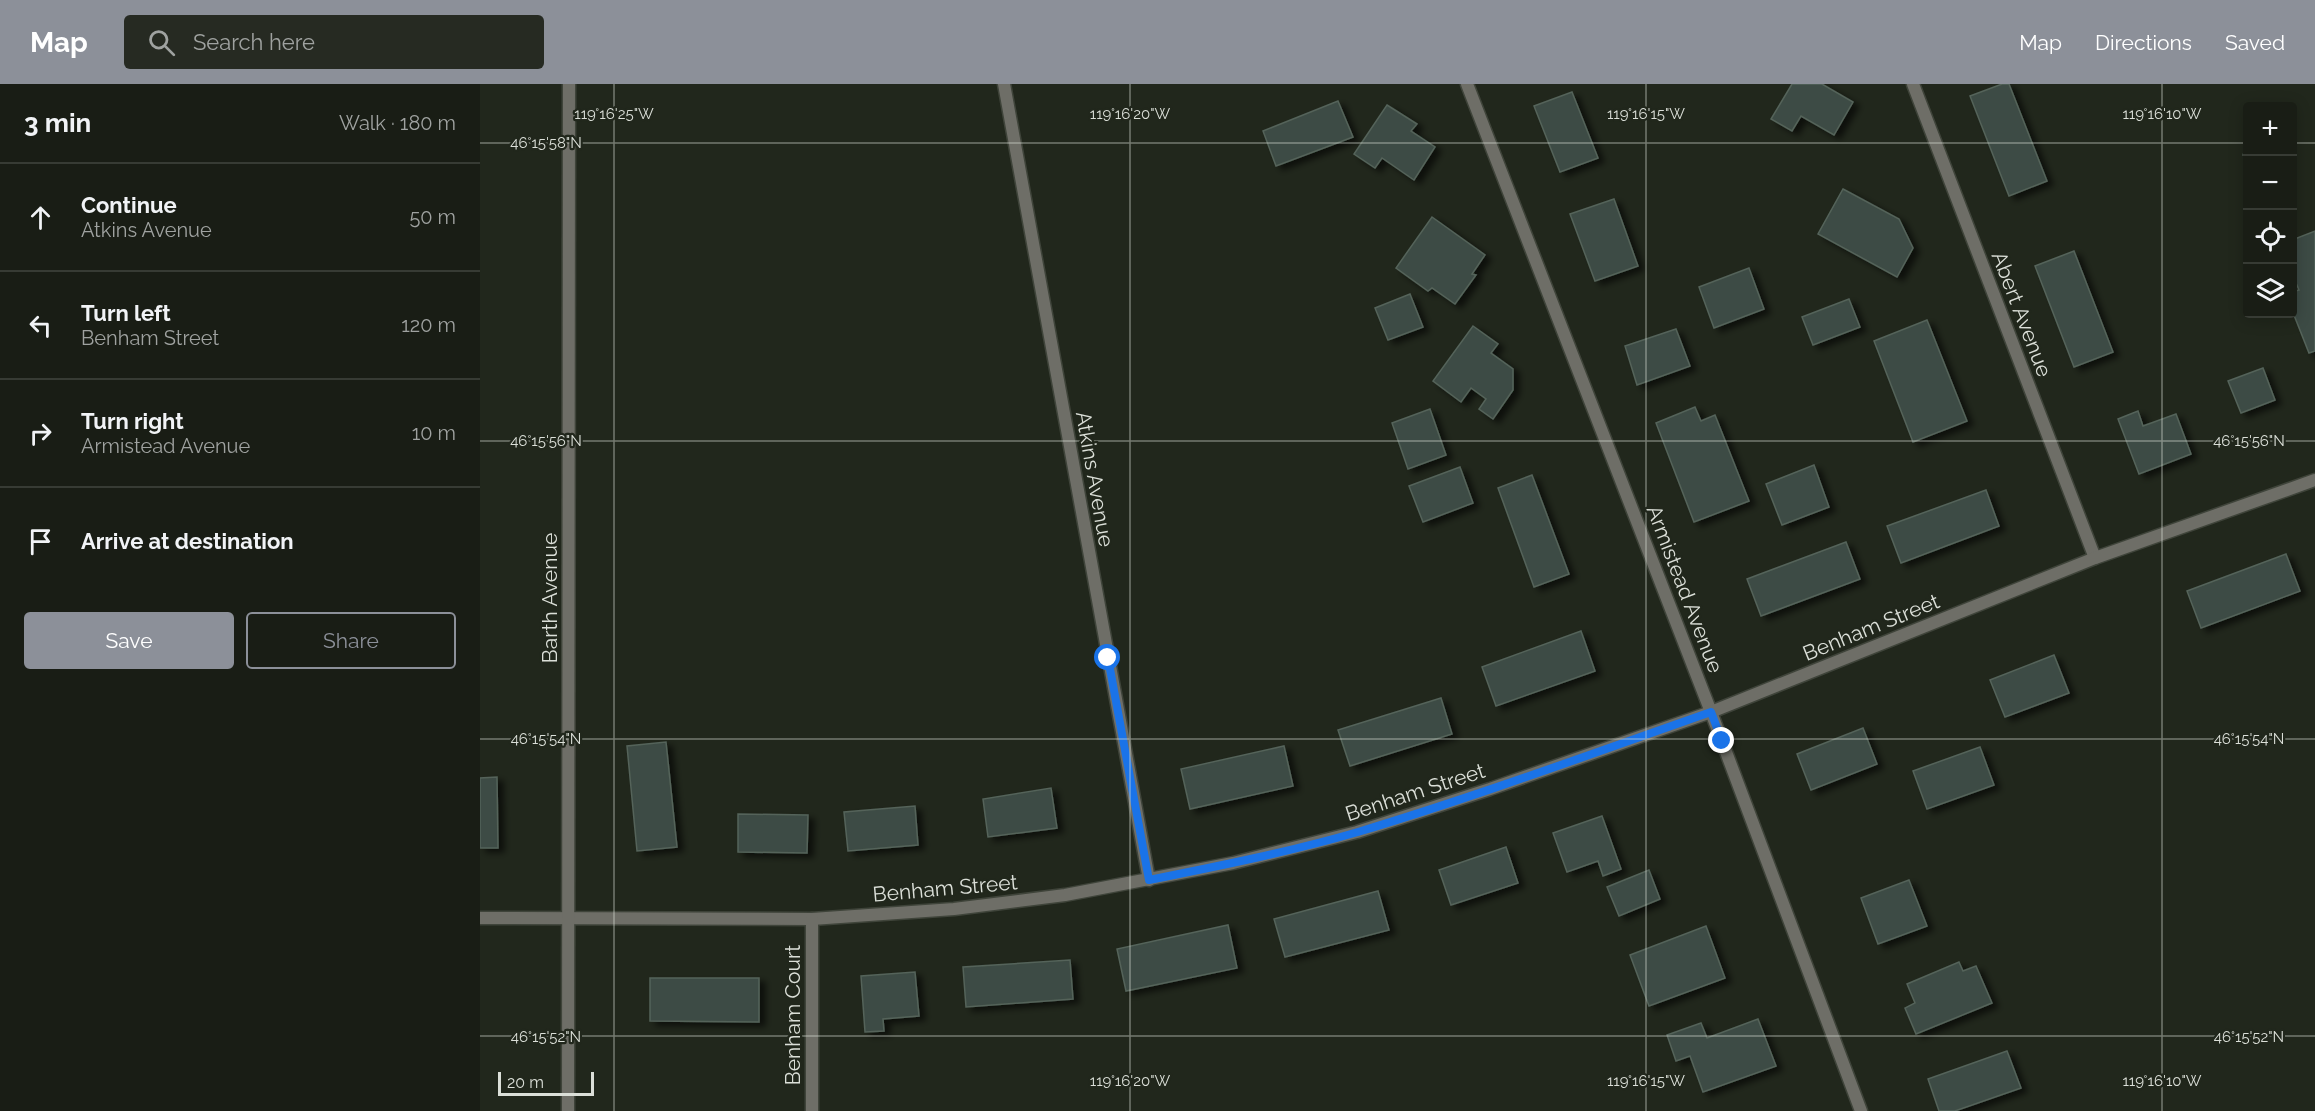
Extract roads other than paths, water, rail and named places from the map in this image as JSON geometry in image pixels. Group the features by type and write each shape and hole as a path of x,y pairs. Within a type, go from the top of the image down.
{"street":[{"name":"Barth Avenue","path":"568,1111 569,84"},
{"name":"Atkins Avenue","path":"1004,84 1149,880"},
{"name":"Armistead Avenue","path":"1467,84 1711,712 1861,1111"},
{"name":"Abert Avenue","path":"1913,84 2095,558"},
{"name":"Benham Street","path":"480,918 812,919 954,909 1065,895 1233,863 1357,832 1490,789 1711,712 2095,558 2315,480"},
{"name":"Benham Court","path":"812,919 812,1111"}]}
